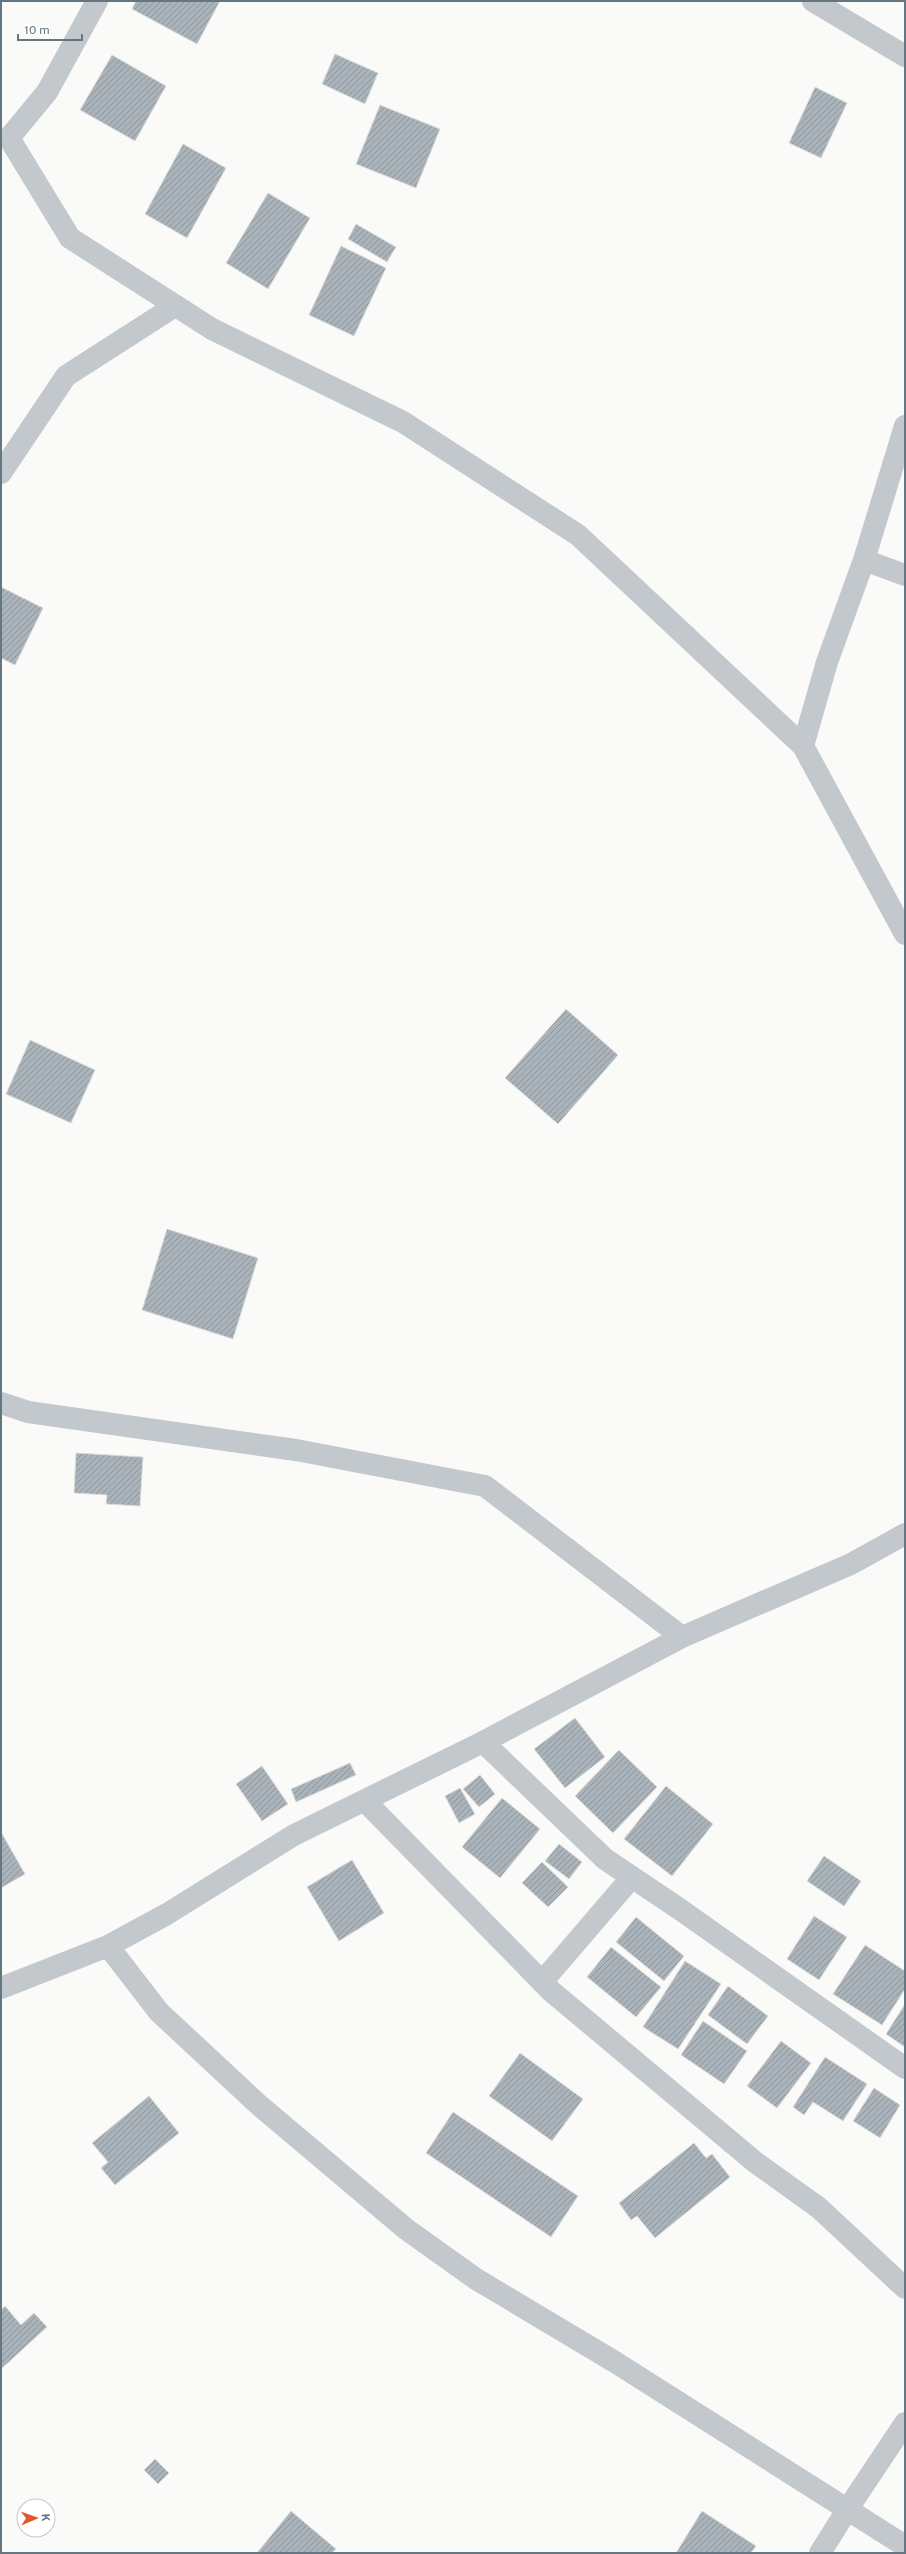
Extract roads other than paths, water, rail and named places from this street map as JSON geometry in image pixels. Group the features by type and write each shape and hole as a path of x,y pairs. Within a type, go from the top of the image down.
{"street":[{"path":"97,1 47,92 5,134 70,238 212,329 403,422 578,535 803,746 905,934"},
{"path":"813,1 905,56"},
{"path":"1,473 66,376 176,306"},
{"path":"803,746 827,662 864,560 905,426"},
{"path":"864,560 905,575"},
{"path":"1,1403 28,1412 296,1450 485,1486 682,1637"},
{"path":"1,1988 108,1946 167,1914 294,1835 483,1742 682,1637 852,1564 905,1534"},
{"path":"483,1742 605,1859 905,2068"},
{"path":"365,1801 542,1982 755,2162 819,2208 905,2288"},
{"path":"542,1982 632,1877"},
{"path":"108,1946 159,2012 260,2106 406,2229 476,2279 615,2362 905,2546"},
{"path":"820,2553 905,2424"}]}
